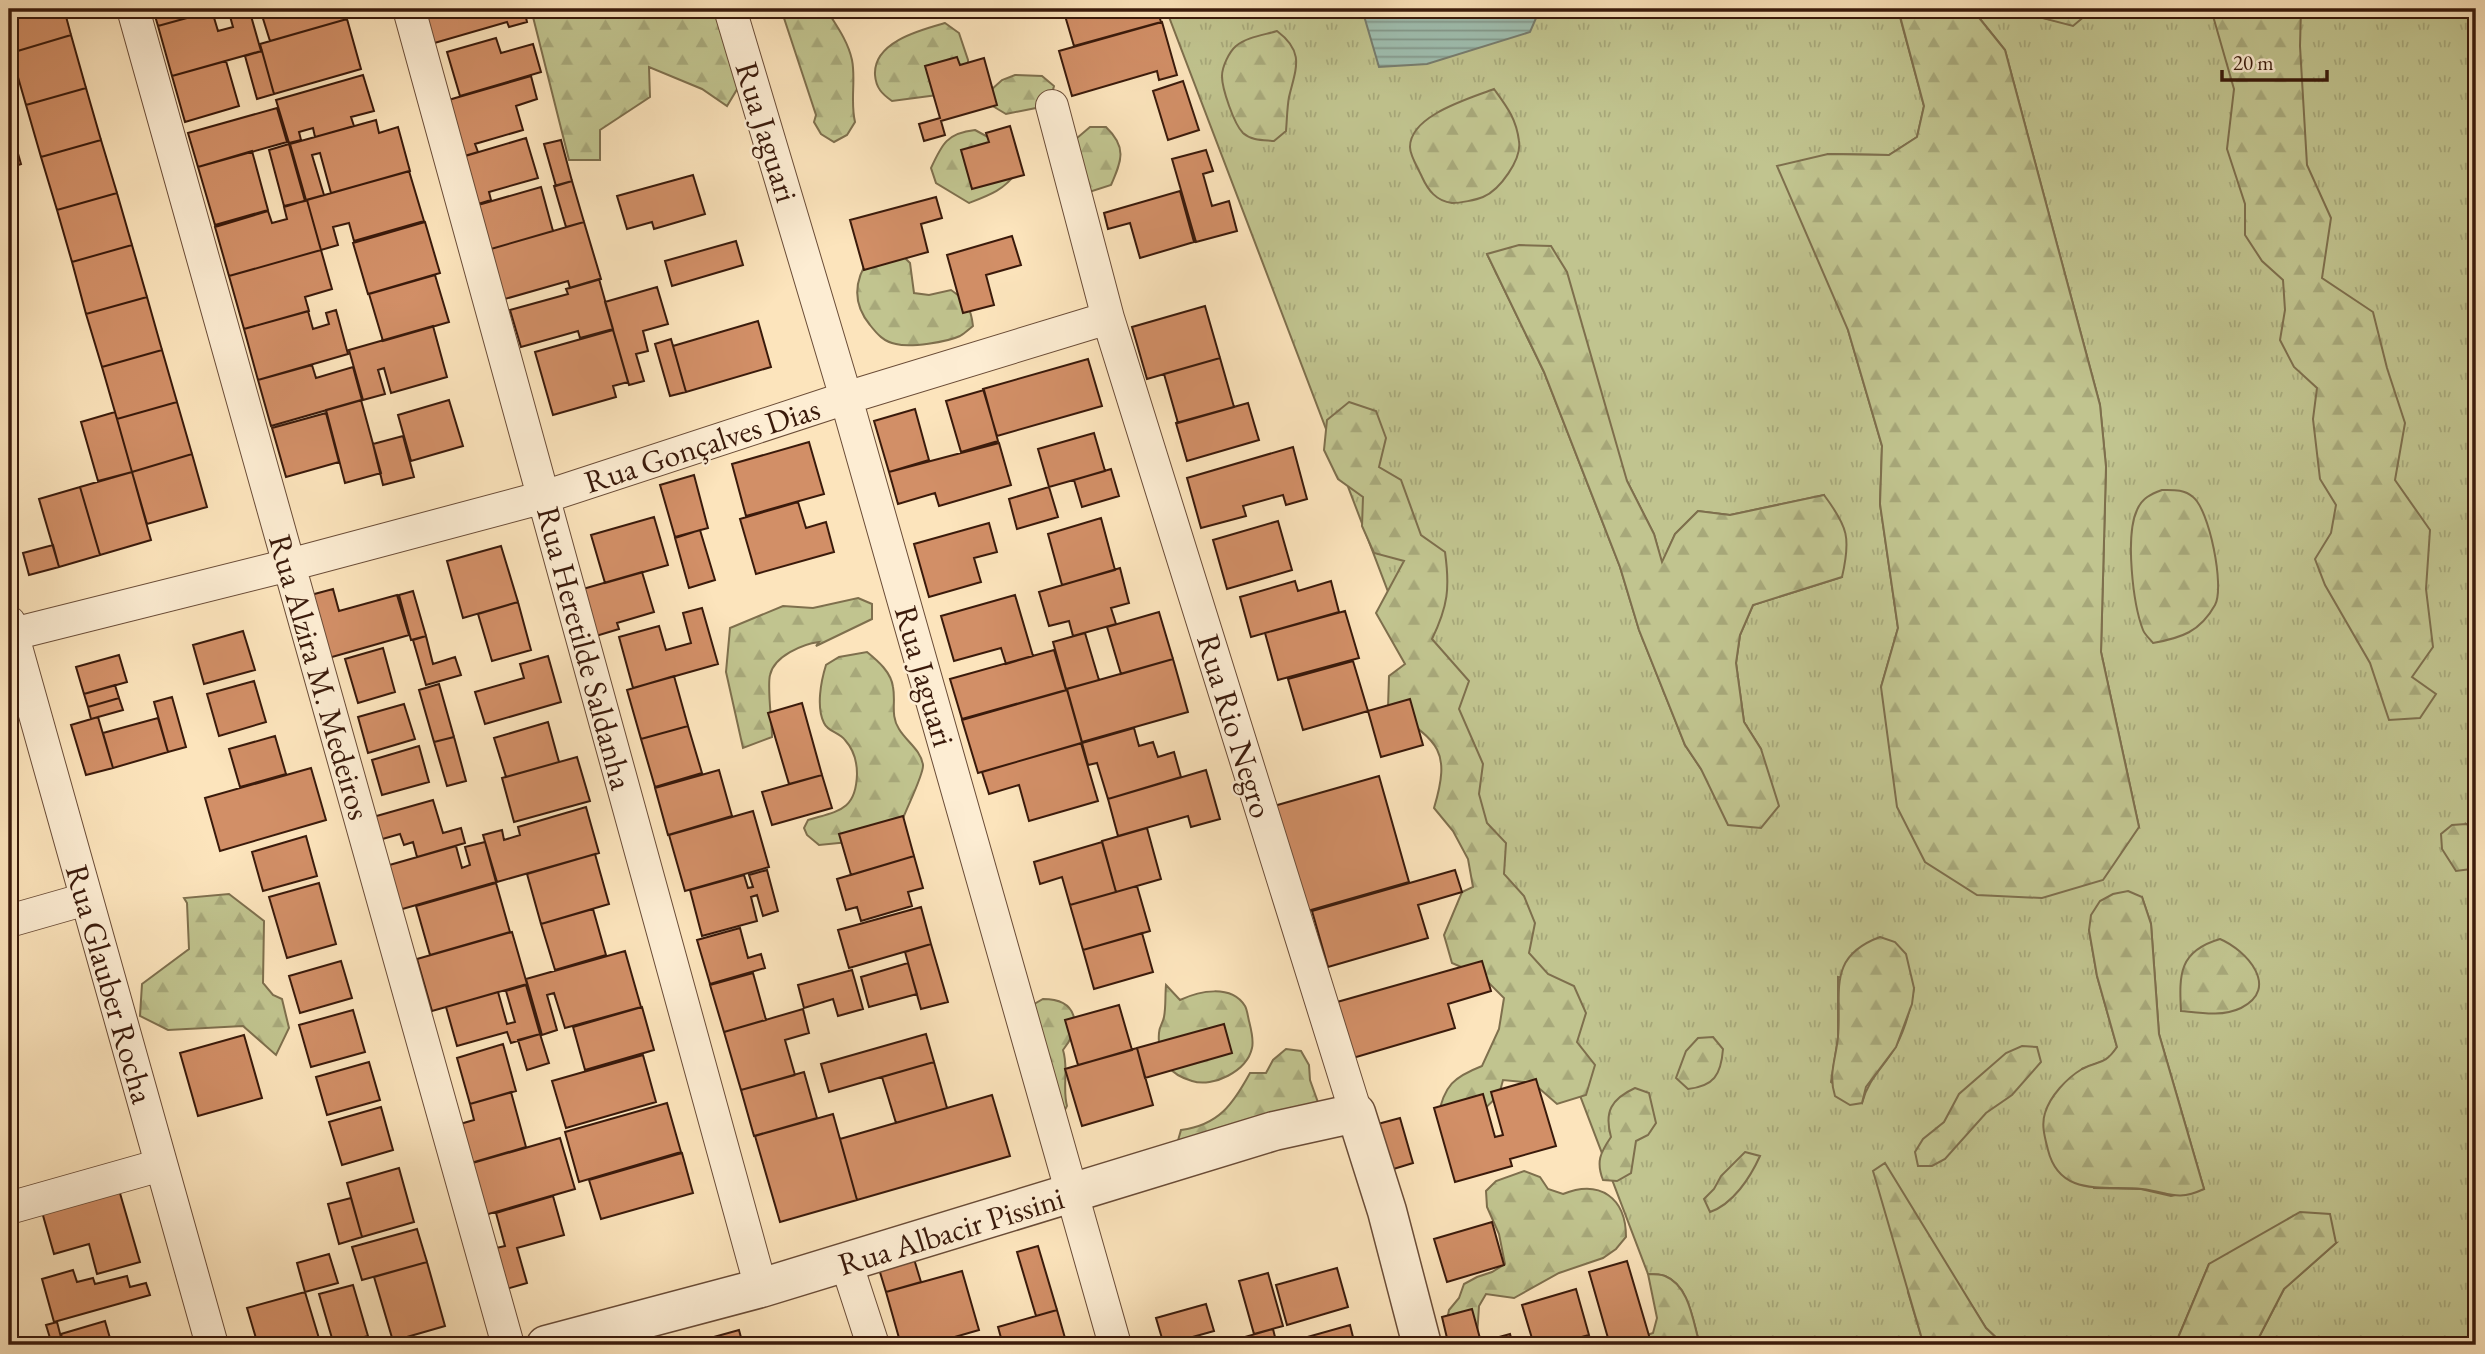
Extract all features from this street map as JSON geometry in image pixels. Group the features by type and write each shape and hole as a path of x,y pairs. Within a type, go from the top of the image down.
{"street":[{"name":"Rua Alzira M. Medeiros","path":"132,9 508,1345"},
{"name":"Rua Heretilde Saldanha","path":"410,9 761,1288"},
{"name":"Rua Jaguari","path":"730,9 846,398 1115,1345"},
{"name":"Rua Rio Negro","path":"1052,106 1108,318 1387,1211 1422,1345"},
{"name":"Rua Gonçalves Dias","path":"10,631 289,565 544,497 846,398 1108,318"},
{"name":"Rua Glauber Rocha","path":"10,631 212,1345"},
{"path":"9,921 86,899"},
{"name":"Rua Albacir Pissini","path":"545,1345 761,1288 1274,1131 1356,1114"},
{"path":"9,1208 161,1165"},
{"path":"846,1262 873,1345"}],"green space":[{"path":"531,9 720,9 742,81 727,106 702,89 649,67 650,97 600,130 600,160 569,160"},
{"path":"781,9 826,9 848,46 853,68 855,122 847,135 834,142 821,134 814,122 816,115"},
{"path":"1166,9 1904,9 1900,17 1924,106 1917,137 1889,155 1828,154 1848,330 1882,446 1880,504 1898,628 1881,687 2139,827 2101,652 2106,467 2100,405 2005,50 1972,9 2029,9 2031,15 2073,25 2093,9 2476,9 2476,830 2466,824 2471,869 2476,865 2476,1345 2255,1345 2284,1289 2336,1243 2209,1264 2175,1345 2004,1345 1986,1328 1953,1276 1908,1292 1922,1339 1927,1345 1700,1345 1689,1306 1680,1288 1665,1276 1648,1274","holes":["1487,254 1627,481 1654,534 1662,564 1675,534 1698,511 1730,515 1824,495 1842,577 1753,605 1740,635 1736,663 1744,722 1761,749 1701,769 1685,745 1639,630 1620,567 1544,372","2142,897 2151,924 2159,1034 2204,1189 2171,1196 2141,1189 2094,1188 2082,1069 2109,1059 2117,1047 2097,976 2089,930","1838,977 1914,988 1899,1039 1872,1080 1862,1103 1831,1082 1838,1038"]},
{"path":"1904,9 1972,9 2005,50 2100,405 2106,467 2101,652 2139,827 2103,880 2042,898 1977,895 1925,862 1897,807 1881,687 1898,628 1880,504 1882,446 1848,330 1777,166 1828,154 1889,155 1917,137 1924,106 1900,16"},
{"path":"2029,9 2093,9 2073,26 2031,15"},
{"path":"2211,9 2301,9 2300,46 2307,165 2331,218 2322,278 2373,312 2405,423 2395,480 2430,530 2426,589 2433,647 2412,677 2436,694 2420,718 2389,720 2370,663 2325,585 2315,559 2331,533 2336,505 2320,479 2313,419 2317,388 2294,367 2280,340 2285,310 2283,280 2262,261 2245,235 2245,204 2227,149 2234,89"},
{"path":"945,23 959,33 968,60 968,74 945,94 892,101 885,96 875,75 876,64 882,54 900,39"},
{"path":"1277,31 1292,46 1296,61 1288,101 1286,131 1274,141 1258,140 1243,133 1236,122 1226,97 1222,72 1228,56 1240,43"},
{"path":"1015,75 1042,76 1054,86 1050,101 1036,108 1006,114 991,105 991,90 1002,80"},
{"path":"1494,89 1510,113 1518,133 1519,148 1513,165 1503,181 1483,197 1455,203 1441,200 1427,186 1413,158 1410,147 1413,136 1420,126 1443,109"},
{"path":"1090,127 1106,127 1113,134 1120,148 1120,161 1111,185 1083,194 1071,153 1077,138"},
{"path":"975,130 1001,144 1017,172 996,191 969,203 936,183 931,168 947,141 958,134"},
{"path":"1519,245 1551,246 1567,272 1627,481 1654,534 1662,562 1675,534 1698,511 1730,515 1824,495 1843,525 1847,542 1842,577 1753,605 1740,635 1736,663 1744,722 1761,749 1779,806 1761,828 1728,825 1701,769 1685,745 1639,630 1620,567 1544,372 1487,254"},
{"path":"899,252 910,263 914,293 929,295 951,290 967,305 973,326 954,338 919,345 892,343 878,334 860,308 858,283 870,257"},
{"path":"1349,402 1376,411 1386,438 1379,467 1401,480 1421,535 1445,552 1446,597 1432,639 1469,681 1459,709 1483,764 1479,794 1487,823 1506,843 1504,874 1524,896 1535,923 1529,953 1548,974 1574,986 1586,1013 1577,1042 1595,1065 1586,1095 1557,1104 1533,1083 1503,1080 1499,1095 1476,1117 1438,1117 1443,1097 1452,1084 1464,1074 1482,1066 1499,1029 1504,998 1482,976 1452,963 1444,935 1462,892 1473,887 1468,859 1453,831 1434,808 1441,772 1436,748 1429,738 1388,708 1389,676 1405,664 1376,613 1404,561 1374,553 1362,526 1363,497 1338,479 1324,450 1327,420"},
{"path":"2162,490 2186,493 2199,504 2214,549 2218,596 2209,614 2196,628 2181,636 2153,643 2143,630 2136,604 2131,536 2141,502"},
{"path":"858,598 872,604 872,619 816,646 819,642 798,648 777,662 769,680 772,737 743,748 726,672 730,628 783,606 813,608"},
{"path":"867,652 890,676 896,724 922,760 923,769 902,821 849,842 819,845 807,835 804,828 808,820 836,811 849,802 856,786 857,774 856,760 851,748 843,737 826,726 822,717 820,694 824,671 826,665 839,657"},
{"path":"2466,824 2476,830 2476,865 2471,869 2456,871 2442,849 2441,834 2452,825"},
{"path":"2128,891 2142,897 2151,924 2159,1034 2204,1189 2186,1195 2142,1189 2099,1188 2073,1182 2063,1176 2054,1165 2045,1136 2045,1113 2060,1088 2082,1069 2105,1060 2117,1047 2097,976 2089,930 2091,915 2100,901 2113,894"},
{"path":"229,894 264,921 263,983 273,995 282,999 289,1028 276,1055 243,1026 168,1030 140,1016 142,984 189,949 187,903 184,898"},
{"path":"1880,937 1895,942 1906,954 1914,988 1912,1004 1896,1047 1866,1087 1862,1103 1850,1105 1835,1096 1832,1081 1838,1037 1840,978 1851,955 1863,945"},
{"path":"2220,939 2240,952 2255,970 2259,980 2253,1000 2226,1013 2181,1011 2180,986 2184,966 2196,950"},
{"path":"1166,985 1180,1000 1214,991 1239,999 1247,1011 1253,1045 1243,1064 1219,1080 1200,1083 1184,1078 1170,1069 1162,1057 1159,1042 1159,1031 1165,1013"},
{"path":"1043,999 1063,1003 1073,1015 1073,1031 1063,1050 1067,1106 1059,1121 1029,1007"},
{"path":"1713,1037 1723,1049 1718,1072 1710,1082 1688,1089 1676,1078 1686,1051 1698,1038"},
{"path":"2022,1046 2037,1047 2041,1062 2012,1095 1986,1113 1945,1159 1932,1166 1918,1166 1915,1152 1923,1139 1944,1122 1959,1094 2006,1053"},
{"path":"1286,1049 1301,1051 1309,1065 1310,1080 1320,1108 1177,1144 1181,1130 1215,1118 1231,1103 1250,1073 1266,1073 1273,1060"},
{"path":"1635,1088 1649,1093 1656,1123 1648,1135 1636,1141 1631,1173 1617,1181 1603,1180 1600,1163 1611,1137 1608,1120 1611,1107 1620,1097"},
{"path":"1745,1152 1760,1156 1751,1173 1733,1197 1710,1212 1704,1199 1721,1176"},
{"path":"1885,1163 1986,1328 2004,1345 1927,1345 1922,1339 1873,1171"},
{"path":"1524,1171 1540,1177 1548,1189 1563,1194 1588,1189 1608,1195 1616,1202 1621,1212 1626,1237 1616,1249 1603,1258 1559,1273 1514,1298 1486,1294 1479,1306 1477,1337 1467,1345 1451,1341 1446,1325 1449,1310 1459,1298 1464,1284 1505,1264 1499,1234 1487,1207 1486,1191 1496,1181"},
{"path":"2300,1212 2330,1214 2336,1243 2284,1289 2255,1345 2175,1345 2209,1264"},
{"path":"1648,1274 1665,1276 1680,1288 1689,1306 1700,1345 1641,1345 1639,1338 1653,1333 1657,1318"}],"shaded area":[{"path":"1362,9 1540,9 1530,32 1427,64 1379,67"}],"building":[{"path":"9,9 64,9 71,35 11,53"},
{"path":"153,9 211,9 212,11 158,26"},
{"path":"228,9 249,9 261,51 172,76 158,26 212,11 218,31 233,27"},
{"path":"260,9 344,9 347,19 270,41"},
{"path":"421,9 524,9 527,22 509,27 507,22 431,44"},
{"path":"1063,9 1157,9 1161,22 1074,46"},
{"path":"347,19 361,69 274,94 260,44"},
{"path":"1162,22 1177,75 1159,80 1157,71 1072,96 1059,51"},
{"path":"71,35 86,88 26,105 11,53"},
{"path":"496,38 501,53 533,44 541,72 460,96 447,52"},
{"path":"262,51 274,94 257,99 245,56"},
{"path":"957,57 960,65 984,58 997,105 941,121 945,135 924,141 919,124 940,118 925,66"},
{"path":"226,61 239,106 185,122 172,76"},
{"path":"363,75 374,111 351,117 354,126 315,137 313,128 299,132 301,140 289,143 276,100"},
{"path":"531,76 537,99 516,106 523,130 475,144 478,152 461,157 445,101"},
{"path":"1183,81 1199,130 1168,140 1153,91"},
{"path":"86,88 101,140 41,157 26,105"},
{"path":"277,108 287,142 198,167 188,133"},
{"path":"376,120 379,133 398,127 410,171 331,193 320,153 312,155 324,195 306,200 290,144"},
{"path":"9,122 21,164 9,168"},
{"path":"1010,126 1024,175 972,189 961,150 989,142 986,133"},
{"path":"526,138 538,178 489,192 491,200 475,205 462,157"},
{"path":"101,140 117,193 57,210 41,157"},
{"path":"561,140 572,181 556,186 544,144"},
{"path":"289,144 305,201 284,206 269,150"},
{"path":"1206,150 1213,171 1203,174 1212,206 1229,201 1237,231 1196,242 1172,159"},
{"path":"252,151 268,210 215,225 198,167"},
{"path":"409,171 424,221 354,241 349,223 333,227 338,245 321,250 307,200"},
{"path":"693,175 705,214 654,229 652,222 627,229 617,196"},
{"path":"572,181 584,222 566,227 554,186"},
{"path":"541,187 553,231 484,251 471,207"},
{"path":"1180,191 1194,242 1140,258 1130,223 1108,229 1104,213"},
{"path":"117,193 132,245 72,262 57,210"},
{"path":"936,197 942,218 921,224 928,252 864,270 850,220"},
{"path":"307,200 321,250 229,276 215,227 268,211 272,223 287,219 284,207"},
{"path":"425,222 440,273 368,294 353,243"},
{"path":"584,222 601,279 570,288 568,281 498,301 484,251"},
{"path":"1012,236 1021,265 986,275 994,305 963,313 947,255"},
{"path":"736,241 743,265 672,286 665,261"},
{"path":"132,245 147,297 86,314 72,262"},
{"path":"321,250 332,289 305,297 309,311 244,329 229,276"},
{"path":"435,275 449,322 383,341 369,294"},
{"path":"599,279 613,329 580,338 578,331 521,347 510,310 568,294 566,289"},
{"path":"657,287 668,324 643,331 648,351 636,354 644,381 629,385 605,302"},
{"path":"147,297 162,350 102,367 86,314"},
{"path":"1205,306 1220,358 1147,379 1132,327"},
{"path":"336,310 348,354 258,380 244,329 308,311 313,329 329,324 326,313"},
{"path":"758,321 771,367 686,392 673,346"},
{"path":"433,326 447,377 391,393 384,368 378,370 385,394 363,400 349,350"},
{"path":"613,330 628,382 613,386 616,397 553,415 535,352"},
{"path":"671,339 686,392 670,396 655,344"},
{"path":"162,350 177,402 117,419 102,367"},
{"path":"1220,358 1234,407 1178,423 1164,374"},
{"path":"1088,359 1102,406 997,436 983,389"},
{"path":"312,365 316,378 353,367 362,400 271,426 258,380"},
{"path":"984,390 998,441 961,452 946,401"},
{"path":"361,400 381,473 345,483 326,410"},
{"path":"449,400 463,446 411,461 398,415"},
{"path":"177,402 192,454 132,472 117,419"},
{"path":"1248,403 1259,440 1187,461 1176,423"},
{"path":"915,409 929,460 889,472 874,421"},
{"path":"115,412 132,472 98,481 81,422"},
{"path":"326,413 339,462 286,477 272,428"},
{"path":"1094,433 1105,471 1049,487 1038,449"},
{"path":"403,436 414,477 383,485 373,444"},
{"path":"809,442 824,494 746,516 732,464"},
{"path":"999,443 1011,485 939,506 935,493 898,504 889,472"},
{"path":"1293,447 1307,499 1286,505 1283,495 1243,506 1246,516 1201,528 1187,478"},
{"path":"192,454 207,507 147,524 132,472"},
{"path":"1111,469 1119,496 1082,507 1074,480"},
{"path":"132,472 151,540 100,555 80,487"},
{"path":"694,475 708,528 675,537 660,485"},
{"path":"80,487 100,555 59,567 39,499"},
{"path":"1049,487 1058,517 1017,529 1009,499"},
{"path":"798,502 806,528 826,522 834,552 756,574 740,519"},
{"path":"654,517 668,565 605,583 591,535"},
{"path":"1101,518 1115,570 1062,585 1048,534"},
{"path":"1278,521 1292,570 1227,589 1213,540"},
{"path":"989,523 997,552 974,558 981,582 929,597 914,544"},
{"path":"700,530 715,580 689,588 675,538"},
{"path":"53,545 59,567 29,575 23,553"},
{"path":"501,546 518,602 463,618 447,561"},
{"path":"1120,568 1129,603 1111,608 1116,624 1073,636 1069,621 1049,626 1039,592"},
{"path":"642,572 654,612 617,623 619,629 596,636 583,589"},
{"path":"1295,581 1298,591 1331,581 1339,612 1251,637 1240,597"},
{"path":"333,589 339,611 397,595 409,635 325,659 307,596"},
{"path":"413,591 426,636 411,640 399,595"},
{"path":"1015,595 1033,656 1006,664 1001,648 954,661 941,616"},
{"path":"518,602 531,650 492,661 478,614"},
{"path":"702,608 718,664 633,688 619,637 659,626 666,650 691,643 683,613"},
{"path":"1345,611 1359,658 1278,680 1265,633"},
{"path":"1159,612 1173,659 1121,674 1107,627"},
{"path":"243,631 255,670 204,684 193,645"},
{"path":"1085,633 1099,680 1066,689 1053,642"},
{"path":"426,636 433,664 455,657 461,675 426,685 413,640"},
{"path":"383,648 395,692 358,703 345,659"},
{"path":"1054,650 1066,690 962,719 950,679"},
{"path":"119,655 127,682 84,694 76,667"},
{"path":"548,656 561,702 485,724 475,692 524,678 520,664"},
{"path":"1173,659 1188,712 1082,742 1067,689"},
{"path":"1353,661 1368,711 1303,730 1288,679"},
{"path":"674,676 688,726 641,739 627,690"},
{"path":"254,681 266,722 219,736 207,694"},
{"path":"439,684 454,737 434,742 419,690"},
{"path":"115,685 119,698 88,707 84,694"},
{"path":"1067,690 1082,743 978,773 962,720"},
{"path":"172,697 186,747 168,752 154,702"},
{"path":"119,698 123,710 91,719 88,707"},
{"path":"1410,699 1423,745 1381,757 1368,711"},
{"path":"802,703 822,775 789,784 768,713"},
{"path":"404,704 415,739 368,753 358,717"},
{"path":"98,717 113,768 86,775 71,725"},
{"path":"158,718 168,752 113,768 103,733"},
{"path":"548,722 559,762 506,777 494,738"},
{"path":"688,726 702,773 655,787 641,739"},
{"path":"1134,728 1139,746 1153,742 1158,757 1174,752 1181,777 1108,799 1097,763 1088,765 1082,743"},
{"path":"275,736 286,774 240,787 229,749"},
{"path":"454,737 466,781 447,786 434,742"},
{"path":"1081,743 1098,801 1029,821 1019,785 989,794 982,772"},
{"path":"419,746 429,782 382,795 372,760"},
{"path":"577,757 590,801 514,822 502,778"},
{"path":"311,768 326,820 220,851 205,798"},
{"path":"719,770 732,816 668,835 655,788"},
{"path":"1206,770 1220,819 1191,827 1188,816 1118,836 1108,799"},
{"path":"822,775 832,808 772,825 762,792"},
{"path":"1379,776 1409,882 1304,912 1274,806"},
{"path":"433,800 443,833 461,828 465,843 417,857 413,842 404,845 400,834 379,840 373,817"},
{"path":"586,807 599,853 497,882 483,835 502,830 504,840 520,835 518,827"},
{"path":"753,811 769,867 685,891 669,835"},
{"path":"903,816 914,856 851,875 839,834"},
{"path":"1147,828 1161,879 1116,892 1102,841"},
{"path":"306,836 317,876 263,891 252,852"},
{"path":"485,842 496,882 399,910 386,866 456,846 462,868 470,865 465,847"},
{"path":"1102,842 1116,892 1070,905 1062,877 1040,884 1034,862"},
{"path":"595,854 609,904 541,924 527,874"},
{"path":"914,856 923,888 908,892 912,906 861,921 857,907 846,910 837,879"},
{"path":"767,870 778,911 763,916 757,895 751,897 757,921 702,936 690,890 744,875 748,888 753,887 749,875"},
{"path":"1455,870 1462,892 1418,905 1428,938 1328,967 1312,911"},
{"path":"319,883 336,944 287,958 269,897"},
{"path":"496,883 510,932 430,955 416,906"},
{"path":"1137,886 1150,931 1083,950 1070,905"},
{"path":"921,907 931,944 849,968 838,930"},
{"path":"593,909 606,955 555,970 541,924"},
{"path":"740,928 748,958 761,954 765,968 710,984 697,940"},
{"path":"512,932 527,984 432,1011 417,959"},
{"path":"1142,933 1153,972 1094,989 1083,950"},
{"path":"931,944 948,1002 921,1009 905,952"},
{"path":"625,951 641,1007 565,1028 554,993 547,995 557,1030 542,1035 526,979"},
{"path":"341,961 352,998 300,1013 289,976"},
{"path":"1482,961 1491,991 1448,1004 1455,1028 1346,1060 1330,1004"},
{"path":"908,963 917,994 869,1007 861,977"},
{"path":"852,970 863,1009 838,1016 833,999 804,1008 798,985"},
{"path":"753,973 766,1020 724,1032 710,985"},
{"path":"526,985 540,1034 511,1043 507,1032 457,1046 446,1007 498,992 507,1024 515,1022 506,991"},
{"path":"1119,1005 1132,1050 1078,1065 1065,1020"},
{"path":"642,1007 654,1050 585,1070 573,1027"},
{"path":"803,1009 809,1033 785,1040 795,1075 741,1090 724,1032"},
{"path":"353,1010 365,1052 311,1067 299,1025"},
{"path":"1224,1024 1232,1053 1145,1078 1137,1048"},
{"path":"540,1034 549,1063 527,1070 518,1040"},
{"path":"926,1034 934,1062 829,1092 821,1064"},
{"path":"244,1035 262,1098 198,1116 180,1053"},
{"path":"503,1044 516,1091 470,1104 457,1058"},
{"path":"1137,1048 1153,1105 1082,1126 1065,1069"},
{"path":"643,1055 656,1102 566,1128 552,1081"},
{"path":"369,1062 380,1100 327,1115 316,1077"},
{"path":"934,1062 947,1108 896,1123 882,1077"},
{"path":"804,1072 817,1118 754,1136 741,1090"},
{"path":"1536,1079 1556,1146 1510,1159 1512,1166 1455,1182 1434,1108 1483,1094 1495,1137 1503,1135 1491,1092"},
{"path":"511,1092 526,1147 471,1163 460,1124 474,1120 470,1104"},
{"path":"992,1095 1010,1156 857,1200 840,1139"},
{"path":"667,1103 681,1152 579,1182 565,1132"},
{"path":"381,1107 393,1150 342,1165 329,1122"},
{"path":"833,1114 857,1200 780,1222 755,1136"},
{"path":"1400,1118 1413,1163 1387,1171 1374,1125"},
{"path":"560,1138 575,1189 478,1217 462,1166"},
{"path":"682,1153 693,1193 601,1219 589,1180"},
{"path":"399,1168 414,1222 362,1237 347,1183"},
{"path":"117,1183 140,1262 97,1274 89,1244 54,1254 40,1205"},
{"path":"553,1196 564,1235 517,1248 527,1283 503,1290 492,1249 505,1246 496,1213"},
{"path":"351,1198 362,1237 339,1244 328,1204"},
{"path":"1492,1222 1504,1265 1447,1282 1434,1239"},
{"path":"417,1229 427,1262 362,1280 352,1247"},
{"path":"1038,1246 1057,1310 1036,1316 1017,1252"},
{"path":"329,1254 338,1283 305,1292 297,1263"},
{"path":"914,1259 921,1282 886,1292 879,1269"},
{"path":"1627,1261 1650,1339 1628,1345 1610,1345 1589,1272"},
{"path":"427,1262 445,1326 393,1341 374,1277"},
{"path":"1337,1268 1348,1307 1287,1325 1276,1285"},
{"path":"73,1270 77,1282 93,1278 95,1284 127,1276 130,1287 146,1283 150,1295 54,1322 42,1279"},
{"path":"962,1271 979,1330 927,1345 901,1345 886,1292"},
{"path":"1268,1273 1283,1326 1254,1334 1239,1281"},
{"path":"353,1285 368,1336 334,1345 319,1294"},
{"path":"1576,1289 1589,1335 1552,1345 1534,1345 1522,1305"},
{"path":"305,1292 321,1345 258,1345 247,1308"},
{"path":"1206,1304 1214,1331 1164,1345 1156,1318"},
{"path":"1472,1309 1481,1342 1510,1334 1513,1345 1429,1345 1447,1338 1442,1317"},
{"path":"1057,1310 1067,1345 1003,1345 998,1327"},
{"path":"105,1321 112,1345 64,1345 61,1334"},
{"path":"57,1322 63,1345 26,1345 50,1338 46,1325"},
{"path":"1350,1325 1355,1345 1286,1345 1286,1343"},
{"path":"1273,1329 1277,1345 1217,1345"},
{"path":"739,1330 743,1345 685,1345"}]}
